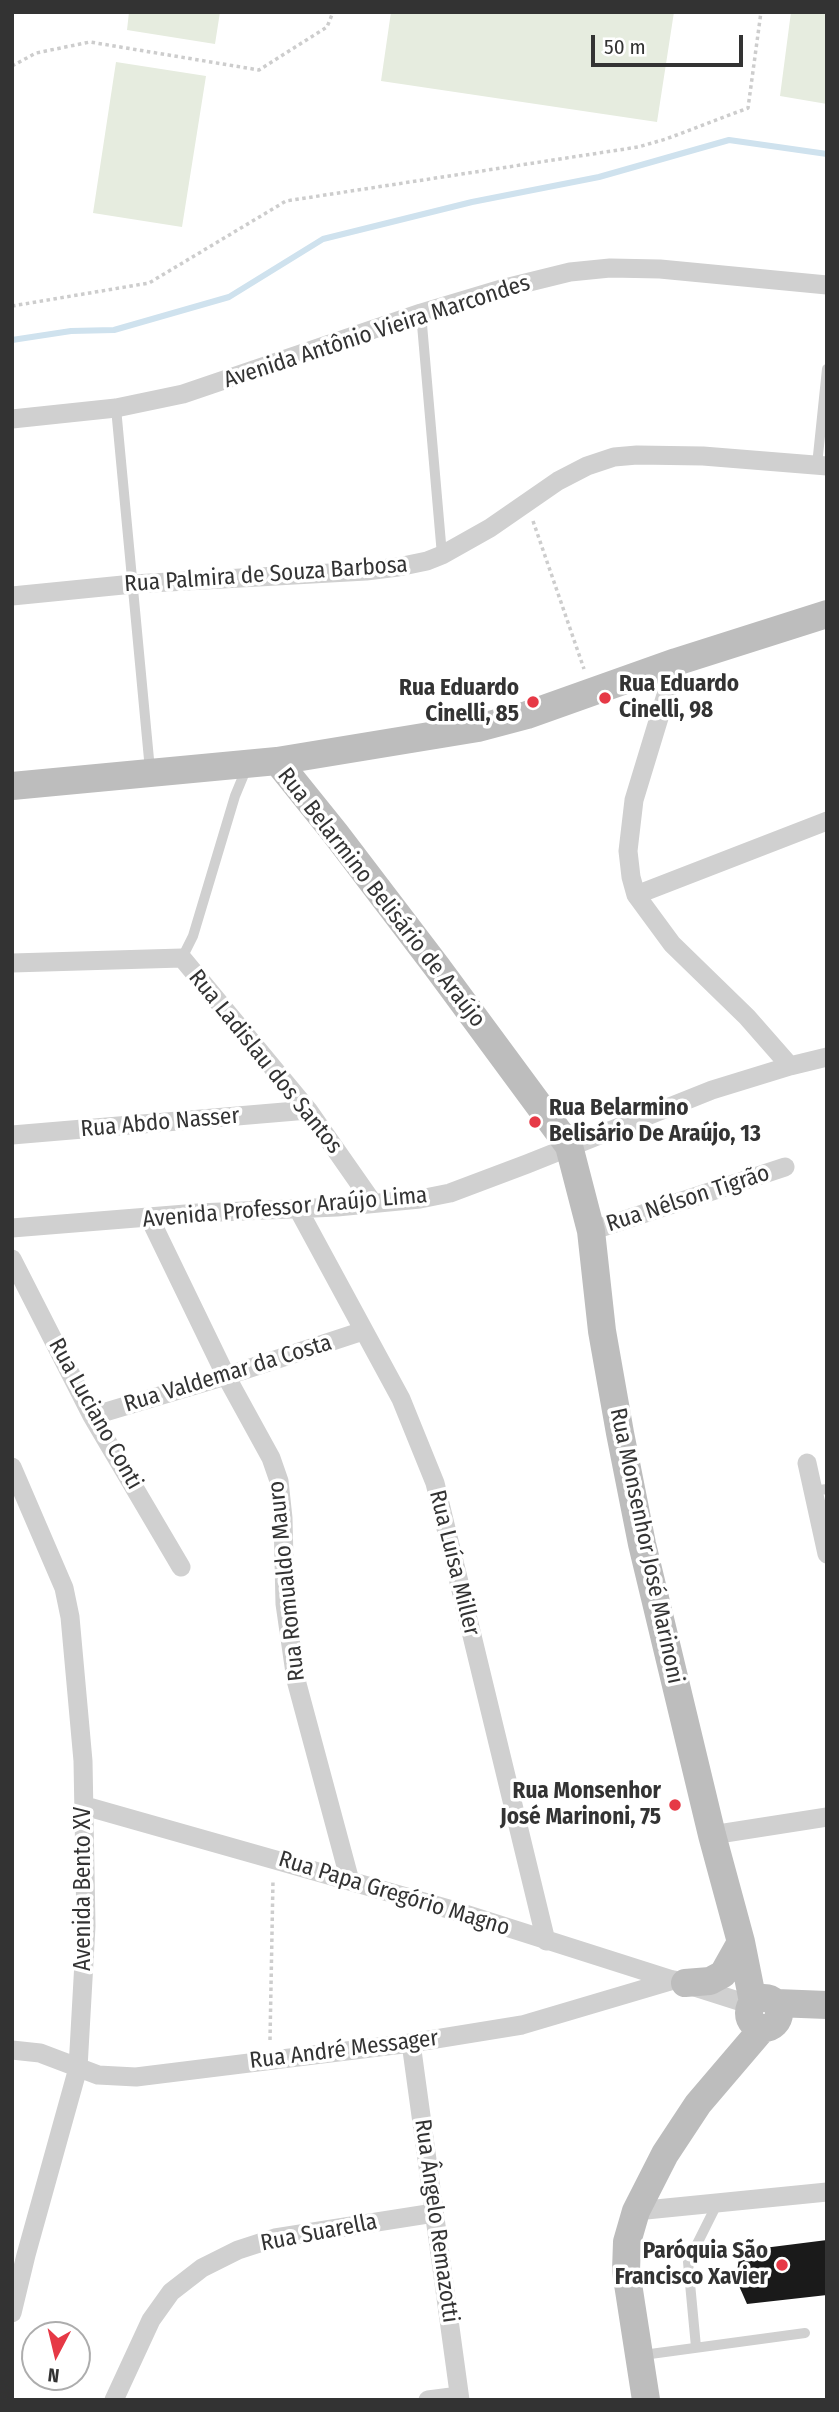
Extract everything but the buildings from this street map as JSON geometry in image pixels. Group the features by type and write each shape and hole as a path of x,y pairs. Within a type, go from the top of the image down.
{"street":[{"name":"Avenida Antônio Vieira Marcondes","path":"12,419 116,408 183,394 421,313 500,289 570,272 610,268 660,269 827,285"},
{"name":"Rua Palmira de Souza Barbosa","path":"12,596 133,584 398,568 442,555 587,466 614,457 703,456 822,466"},
{"path":"277,761 478,727 527,715 676,662 827,614"},
{"path":"676,662 630,825 628,851 636,895 671,944 747,1017 790,1066"},
{"name":"Rua Belarmino Belisário de Araújo","path":"12,786 277,761 421,946 569,1146"},
{"path":"636,895 827,821"},
{"name":"Rua Ladislau dos Santos","path":"12,962 182,958 308,1110 373,1203"},
{"name":"Avenida Professor Araújo Lima","path":"12,1228 420,1199 450,1192 712,1090 790,1066 825,1060"},
{"name":"Rua Abdo Nasser","path":"12,1135 308,1110"},
{"name":"Rua Monsenhor José Marinoni","path":"569,1146 591,1231 603,1331 626,1466 712,1835 761,2012"},
{"name":"Rua Nélson Tigrão","path":"591,1231 785,1167"},
{"name":"Rua Luísa Miller","path":"298,1209 401,1399 435,1483 546,1941"},
{"name":"Rua Romualdo Mauro","path":"150,1219 226,1376 271,1458 279,1481 283,1518 285,1604 296,1680 350,1881"},
{"name":"Rua Luciano Conti","path":"12,1259 92,1416 181,1567"},
{"name":"Rua Valdemar da Costa","path":"92,1416 363,1331"},
{"path":"807,1463 820,1490 827,1554"},
{"name":"Avenida Bento XV","path":"12,1467 64,1588 69,1617 83,1760 86,1926 78,2068 12,2313"},
{"name":"Rua Papa Gregório Magno","path":"85,1806 459,1912 687,1984 761,2012"},
{"path":"712,1835 827,1817"},
{"path":"687,1984 710,1981 723,1974 741,1942"},
{"name":"Rua André Messager","path":"12,2050 40,2053 99,2075 136,2077 411,2043 522,2025 687,1984"},
{"path":"646,2400 626,2271 627,2242 636,2211 665,2154 698,2104 722,2075 761,2012 827,2006"},
{"name":"Rua Ângelo Remazotti","path":"411,2043 459,2398"},
{"path":"636,2211 827,2192"},
{"name":"Rua Suarella","path":"114,2400 151,2320 171,2292 202,2268 238,2250 275,2238 435,2213"},
{"path":"428,2400 459,2398"}],"lane":[{"path":"421,313 442,555"},
{"path":"822,466 827,369"},
{"path":"116,408 150,775"},
{"path":"182,958 197,926 235,796 249,764"},
{"path":"696,2347 688,2262 717,2204"},
{"path":"639,2355 804,2333"}],"path":[{"path":"12,66 36,53 90,42 260,70 327,27 332,12"},
{"path":"12,306 149,283 286,201 638,146 666,139 748,107 761,12"},
{"path":"526,501 591,691"},
{"path":"270,2060 274,1858"}],"shaded area":[{"path":"129,12 220,12 215,44 127,30"},
{"path":"391,12 674,12 657,122 381,81"},
{"path":"791,12 827,12 827,104 780,96"},
{"path":"116,62 206,76 182,227 93,213"}],"waterway":[{"path":"12,340 71,331 114,330 229,297 323,239 472,202 599,177 729,140 827,154"}],"place":[{"name":"Rua Eduardo Cinelli, 98","path":"605,698"},
{"name":"Rua Eduardo Cinelli, 85","path":"533,702"},
{"name":"Rua Belarmino Belisário De Araújo, 13","path":"535,1122"},
{"name":"Rua Monsenhor José Marinoni, 75","path":"675,1805"},
{"name":"Paróquia São Francisco Xavier","path":"782,2265"}]}
